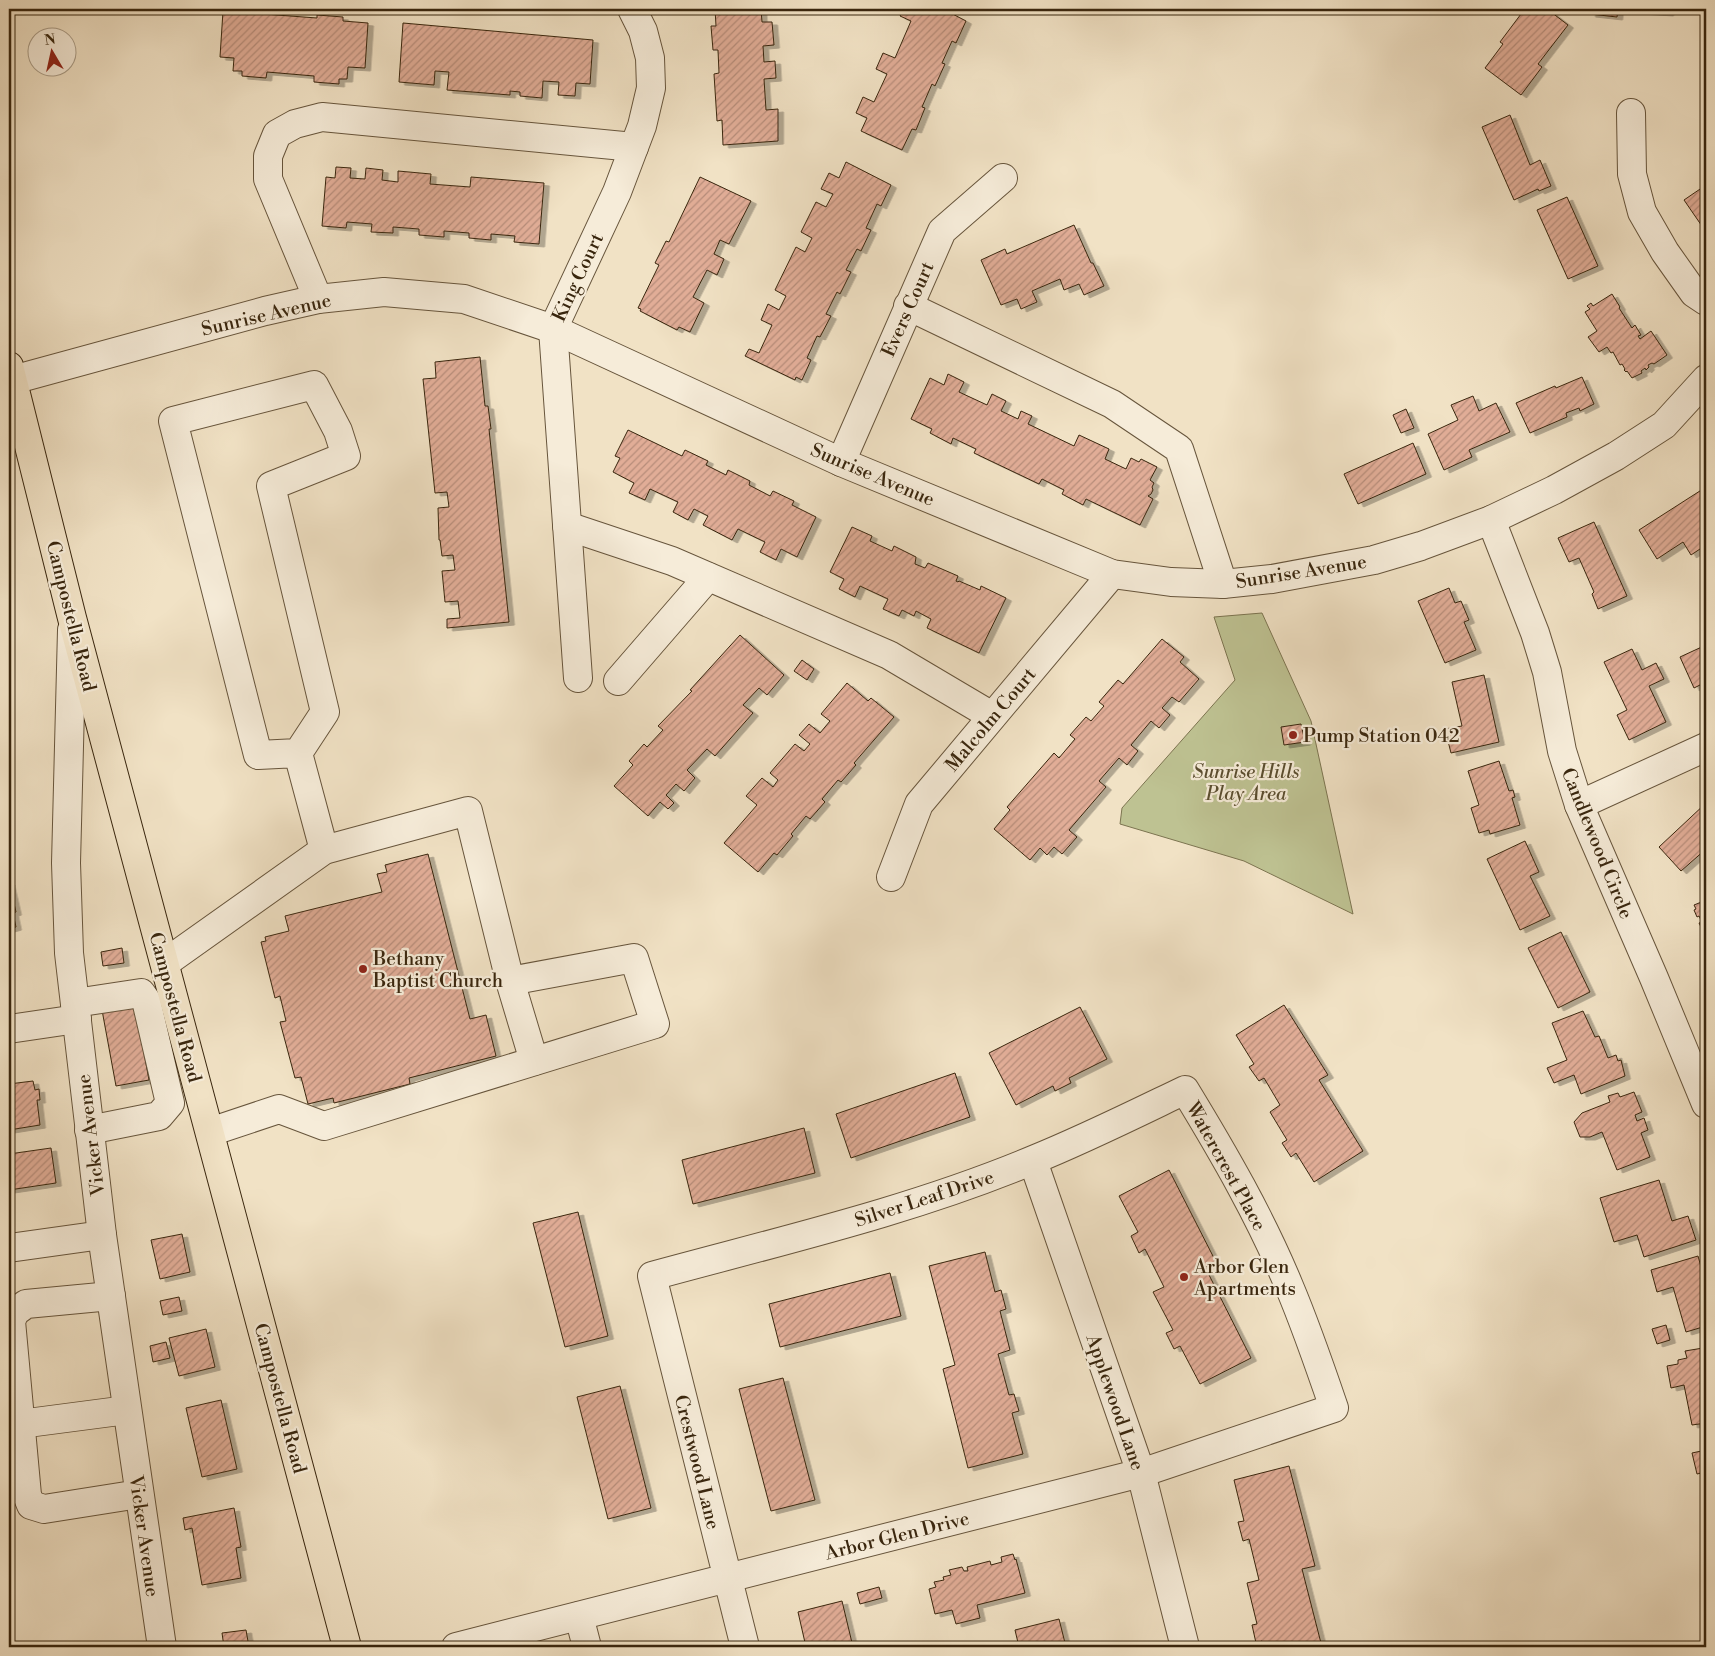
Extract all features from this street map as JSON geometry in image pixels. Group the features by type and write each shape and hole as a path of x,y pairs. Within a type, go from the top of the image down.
{"main road":[{"name":"Campostella Road","path":"10,376 72,618 348,1647"}],"street":[{"name":"King Court","path":"578,678 553,329 617,192 642,126 651,88 650,58 642,31 632,9"},
{"path":"1631,113 1632,174 1642,212 1670,259 1694,293 1706,301"},
{"path":"318,299 268,179 268,156 277,134 295,124 322,117 634,147"},
{"name":"Evers Court","path":"840,462 942,230 1003,178"},
{"name":"Sunrise Avenue","path":"10,376 318,299 384,292 464,300 553,329 840,462 1112,574 1172,582 1222,584 1272,579 1374,560 1421,546 1491,520 1554,490 1600,465 1664,425 1706,379"},
{"path":"908,306 1112,404 1179,448 1222,584"},
{"path":"298,753 258,754 173,421 314,385 338,431 346,456 271,486 325,712 298,753 324,850"},
{"name":"Candlewood Circle","path":"1491,520 1535,633 1547,672 1562,751 1579,805 1706,1104"},
{"path":"567,526 672,561 889,655 992,716"},
{"name":"Malcolm Court","path":"891,877 919,804 1112,574"},
{"path":"618,682 708,577"},
{"name":"Vicker Avenue","path":"72,618 66,864 69,953 102,1235 162,1647"},
{"path":"1579,805 1706,747"},
{"path":"165,963 324,850 468,811 510,981 534,1061"},
{"path":"210,1132 279,1109 324,1126 655,1024 634,958 510,981"},
{"path":"9,1029 141,993 146,1000 170,1103 159,1116 90,1130"},
{"name":"Silver Leaf Drive","path":"652,1276 858,1220 946,1192 1033,1160 1185,1090"},
{"name":"Watercrest Place","path":"1185,1090 1224,1154 1256,1215 1289,1285 1334,1408"},
{"name":"Applewood Lane","path":"1033,1160 1141,1473 1184,1647"},
{"path":"9,1248 102,1235"},
{"name":"Crestwood Lane","path":"652,1276 745,1647"},
{"path":"111,1296 26,1304 15,1312 11,1321 27,1495 32,1505 44,1509 139,1494"},
{"name":"Arbor Glen Drive","path":"456,1647 1141,1473 1334,1408"},
{"path":"20,1424 127,1410"},
{"path":"579,1616 587,1647"}],"green space":[{"name":"Sunrise Hills Play Area","path":"1262,613 1311,721 1353,914 1244,861 1120,824 1122,808 1235,680 1214,617"}],"building":[{"path":"715,9 761,9 762,22 772,22 774,45 763,46 764,62 775,61 776,78 764,79 766,110 778,109 778,141 723,145 722,120 717,121 714,74 719,73 718,50 713,50 711,26 716,26"},
{"path":"904,9 943,9 966,21 956,43 952,41 942,63 945,64 935,86 932,84 922,107 925,108 916,130 912,129 902,150 861,131 867,118 856,113 863,97 874,102 887,74 876,69 883,53 895,58 911,21 900,16"},
{"path":"1530,9 1547,9 1568,25 1538,64 1542,67 1521,95 1485,68 1503,44 1500,42 1524,10 1527,13"},
{"path":"1590,9 1618,9 1617,17 1590,14"},
{"path":"1668,9 1668,13 1621,10"},
{"path":"1706,9 1706,20 1700,11"},
{"path":"223,11 317,18 317,15 343,17 343,21 368,23 365,68 348,67 347,79 339,79 339,84 314,82 314,76 267,72 266,78 242,76 242,71 233,71 234,58 220,57"},
{"path":"403,23 593,40 590,84 576,83 575,96 558,95 559,82 543,81 542,98 520,96 520,92 510,91 510,95 447,90 449,72 435,71 434,85 399,82"},
{"path":"1510,115 1530,165 1540,160 1551,186 1539,191 1538,189 1514,200 1482,127"},
{"path":"846,162 891,185 881,206 877,204 866,228 871,230 861,251 857,249 846,270 851,272 840,294 837,292 826,314 831,316 820,337 817,336 807,358 811,360 802,380 796,377 795,380 745,356 749,349 759,353 772,325 761,320 768,304 779,310 786,296 775,290 796,247 805,252 812,238 801,232 816,202 826,207 833,194 821,189 829,173 839,178"},
{"path":"336,167 351,168 350,178 365,179 366,168 383,170 382,180 398,182 398,171 431,174 430,184 470,187 471,177 544,183 539,244 514,242 515,236 491,234 491,240 469,238 469,233 444,231 444,237 419,235 419,229 393,227 393,233 371,232 372,224 347,222 346,228 322,226 326,177 335,178"},
{"path":"700,177 751,201 729,244 720,240 714,254 724,259 717,275 707,270 693,297 704,303 690,332 679,327 677,330 640,311 641,309 638,308 659,265 655,263 666,241 669,242"},
{"path":"1706,185 1706,232 1684,200"},
{"path":"1567,197 1598,266 1568,279 1537,210"},
{"path":"1074,225 1091,263 1093,263 1104,286 1084,295 1079,284 1064,290 1060,279 1032,291 1037,302 1021,309 1017,299 1001,305 981,260 1005,249 1007,254"},
{"path":"1612,294 1632,328 1635,325 1641,335 1638,336 1640,339 1651,331 1667,355 1654,364 1648,365 1649,367 1646,370 1645,368 1641,371 1642,373 1632,378 1624,370 1622,364 1620,365 1613,352 1611,353 1607,347 1599,352 1588,337 1597,331 1585,312 1590,309 1587,306 1591,303 1593,306"},
{"path":"480,357 485,406 488,406 491,429 489,429 509,622 447,628 447,619 460,618 458,601 445,602 442,571 455,570 453,555 442,556 439,540 438,508 449,507 447,492 435,493 423,379 436,378 435,362"},
{"path":"948,374 964,382 959,392 987,405 992,394 1006,401 1001,411 1018,419 1021,411 1032,416 1028,424 1074,446 1079,435 1109,449 1105,459 1126,469 1131,458 1139,462 1141,459 1157,467 1150,480 1154,483 1153,490 1148,496 1153,499 1140,525 1086,499 1083,505 1062,494 1064,490 1042,479 1039,484 974,453 976,449 953,438 951,444 930,433 932,429 911,419 930,378 944,385"},
{"path":"1582,377 1594,404 1580,411 1579,408 1566,413 1567,417 1530,433 1516,403 1555,386 1556,388"},
{"path":"1473,396 1479,411 1496,403 1510,432 1469,450 1472,457 1444,470 1428,434 1458,420 1451,405"},
{"path":"1406,409 1414,428 1401,433 1393,415"},
{"path":"628,430 682,456 685,450 708,461 706,465 726,475 728,470 750,481 749,485 770,496 773,491 794,501 792,505 816,517 797,557 781,549 776,560 760,552 765,542 738,529 732,540 703,525 708,516 694,509 688,520 673,512 678,502 650,489 645,500 629,493 634,483 613,472 620,458 615,456"},
{"path":"1413,443 1426,474 1358,504 1344,474"},
{"path":"1703,489 1706,494 1706,545 1691,555 1683,542 1657,559 1639,530"},
{"path":"1594,522 1627,596 1598,609 1592,594 1594,592 1579,558 1569,562 1558,538"},
{"path":"852,527 872,536 870,541 892,551 894,546 916,557 915,564 925,568 928,563 958,576 956,581 958,582 980,590 981,586 1006,598 979,653 927,628 931,619 916,611 914,616 902,610 899,616 883,609 888,599 860,586 855,597 839,589 844,579 830,572"},
{"path":"1449,588 1455,603 1461,601 1469,620 1464,622 1476,650 1445,663 1418,601"},
{"path":"740,635 784,675 767,695 759,688 743,705 753,713 715,756 707,749 687,770 695,778 684,791 676,784 666,795 674,803 668,809 660,802 648,816 614,786 633,765 629,761 644,744 647,747 663,730 658,726 692,691 690,690"},
{"path":"1162,639 1184,657 1180,662 1199,679 1179,702 1172,697 1162,708 1170,715 1159,728 1151,721 1131,745 1138,751 1127,765 1119,758 1099,781 1106,787 1069,830 1077,837 1062,854 1054,847 1047,855 1040,848 1030,860 994,829 1010,810 1007,807 1054,753 1059,758 1075,739 1070,735 1086,717 1091,721 1104,706 1099,702 1118,680 1123,684"},
{"path":"1706,645 1706,682 1694,688 1680,657"},
{"path":"1632,649 1642,670 1656,663 1664,679 1649,686 1666,722 1629,740 1617,715 1627,710 1604,662"},
{"path":"802,660 814,669 807,680 794,671"},
{"path":"1484,675 1499,742 1451,753 1445,729 1462,726 1452,682"},
{"path":"847,683 868,701 871,698 894,717 854,763 856,765 841,782 838,780 822,799 825,802 810,819 806,816 791,834 793,836 777,855 774,853 758,872 724,843 757,805 746,796 762,778 773,787 778,780 770,773 795,744 804,751 810,744 799,735 809,724 820,733 830,721 821,714"},
{"name":"Pump Station 042","path":"1301,724 1305,742 1284,745 1281,727"},
{"path":"1499,761 1509,791 1513,790 1515,797 1512,798 1520,825 1490,834 1489,830 1479,833 1471,808 1479,805 1468,771"},
{"path":"1706,803 1706,849 1681,871 1659,847"},
{"path":"1525,841 1539,872 1530,876 1550,916 1520,930 1487,859"},
{"name":"Bethany Baptist Church","path":"428,854 470,1019 486,1015 496,1056 409,1078 410,1084 334,1103 333,1098 308,1104 301,1077 295,1078 280,1022 286,1021 280,996 275,998 261,942 266,941 265,937 289,931 285,916 382,892 377,874 387,872 385,865"},
{"path":"9,882 16,912 13,913 16,927 9,929"},
{"path":"1706,898 1706,931 1705,929 1703,931 1699,923 1702,922 1699,916 1697,917 1694,905 1704,901 1703,899"},
{"path":"1561,932 1590,992 1558,1008 1528,948"},
{"path":"122,948 124,963 103,966 101,952"},
{"path":"135,1005 149,1080 116,1086 102,1010"},
{"path":"1284,1005 1328,1075 1319,1080 1363,1151 1314,1182 1296,1153 1291,1157 1282,1143 1287,1140 1270,1112 1280,1105 1264,1078 1259,1081 1249,1067 1254,1064 1236,1035"},
{"path":"1080,1007 1107,1059 1069,1078 1071,1083 1055,1091 1053,1086 1016,1105 989,1053"},
{"path":"1583,1011 1595,1037 1599,1036 1608,1058 1616,1055 1618,1061 1621,1060 1625,1076 1581,1094 1574,1075 1554,1083 1547,1068 1567,1060 1552,1023"},
{"path":"955,1073 970,1117 851,1158 836,1114"},
{"path":"33,1081 35,1090 39,1089 40,1100 37,1100 40,1125 9,1130 9,1084"},
{"path":"1634,1092 1642,1112 1635,1115 1637,1121 1644,1118 1648,1130 1641,1133 1650,1157 1617,1170 1602,1132 1590,1137 1580,1137 1574,1122 1582,1113 1610,1102 1608,1096 1618,1093 1620,1097"},
{"path":"804,1128 815,1173 693,1204 682,1160"},
{"path":"51,1148 56,1183 9,1190 9,1154"},
{"name":"Arbor Glen Apartments","path":"1169,1170 1216,1262 1205,1267 1251,1358 1200,1384 1180,1346 1174,1349 1166,1333 1173,1330 1153,1292 1164,1287 1145,1249 1139,1253 1131,1236 1138,1232 1119,1196"},
{"path":"1659,1180 1672,1221 1688,1216 1696,1240 1644,1257 1637,1235 1614,1242 1600,1198"},
{"path":"578,1212 608,1336 565,1347 533,1223"},
{"path":"182,1234 190,1272 160,1279 151,1240"},
{"path":"985,1252 995,1292 1001,1290 1006,1309 1000,1311 1010,1350 998,1354 1009,1395 1014,1394 1019,1411 1012,1413 1023,1454 968,1468 943,1369 955,1365 929,1266"},
{"path":"1698,1256 1706,1285 1706,1326 1686,1332 1673,1287 1657,1292 1651,1270"},
{"path":"890,1273 901,1316 780,1347 769,1304"},
{"path":"179,1297 182,1311 163,1315 160,1301"},
{"path":"1666,1325 1670,1340 1657,1344 1652,1329"},
{"path":"206,1329 215,1367 179,1376 169,1338"},
{"path":"166,1342 170,1358 153,1362 150,1346"},
{"path":"1703,1348 1706,1354 1706,1423 1692,1425 1684,1385 1671,1388 1667,1366 1678,1364 1678,1360 1687,1358 1685,1351"},
{"path":"783,1378 815,1500 771,1511 739,1389"},
{"path":"620,1386 651,1508 608,1519 577,1397"},
{"path":"221,1400 237,1469 202,1477 186,1408"},
{"path":"1706,1450 1706,1472 1697,1474 1692,1453"},
{"path":"1289,1466 1315,1566 1302,1569 1322,1647 1264,1647 1262,1641 1256,1643 1252,1625 1257,1624 1247,1583 1259,1580 1249,1539 1243,1541 1238,1522 1244,1521 1234,1480"},
{"path":"234,1508 241,1547 236,1548 241,1578 202,1585 192,1528 185,1530 183,1518"},
{"path":"1013,1554 1025,1593 977,1605 980,1618 956,1624 952,1610 935,1614 929,1589 936,1587 934,1582 944,1580 943,1577 951,1575 949,1570 962,1567 964,1571 968,1571 967,1567 990,1561 991,1565 1002,1562 1001,1557"},
{"path":"879,1587 882,1598 860,1604 857,1593"},
{"path":"842,1601 853,1647 806,1647 798,1612"},
{"path":"1059,1619 1066,1647 1019,1647 1015,1630"},
{"path":"246,1630 249,1647 224,1647 222,1633"}],"place":[{"name":"Pump Station 042","path":"1293,735"},
{"name":"Bethany Baptist Church","path":"363,969"},
{"name":"Arbor Glen Apartments","path":"1184,1277"}]}
